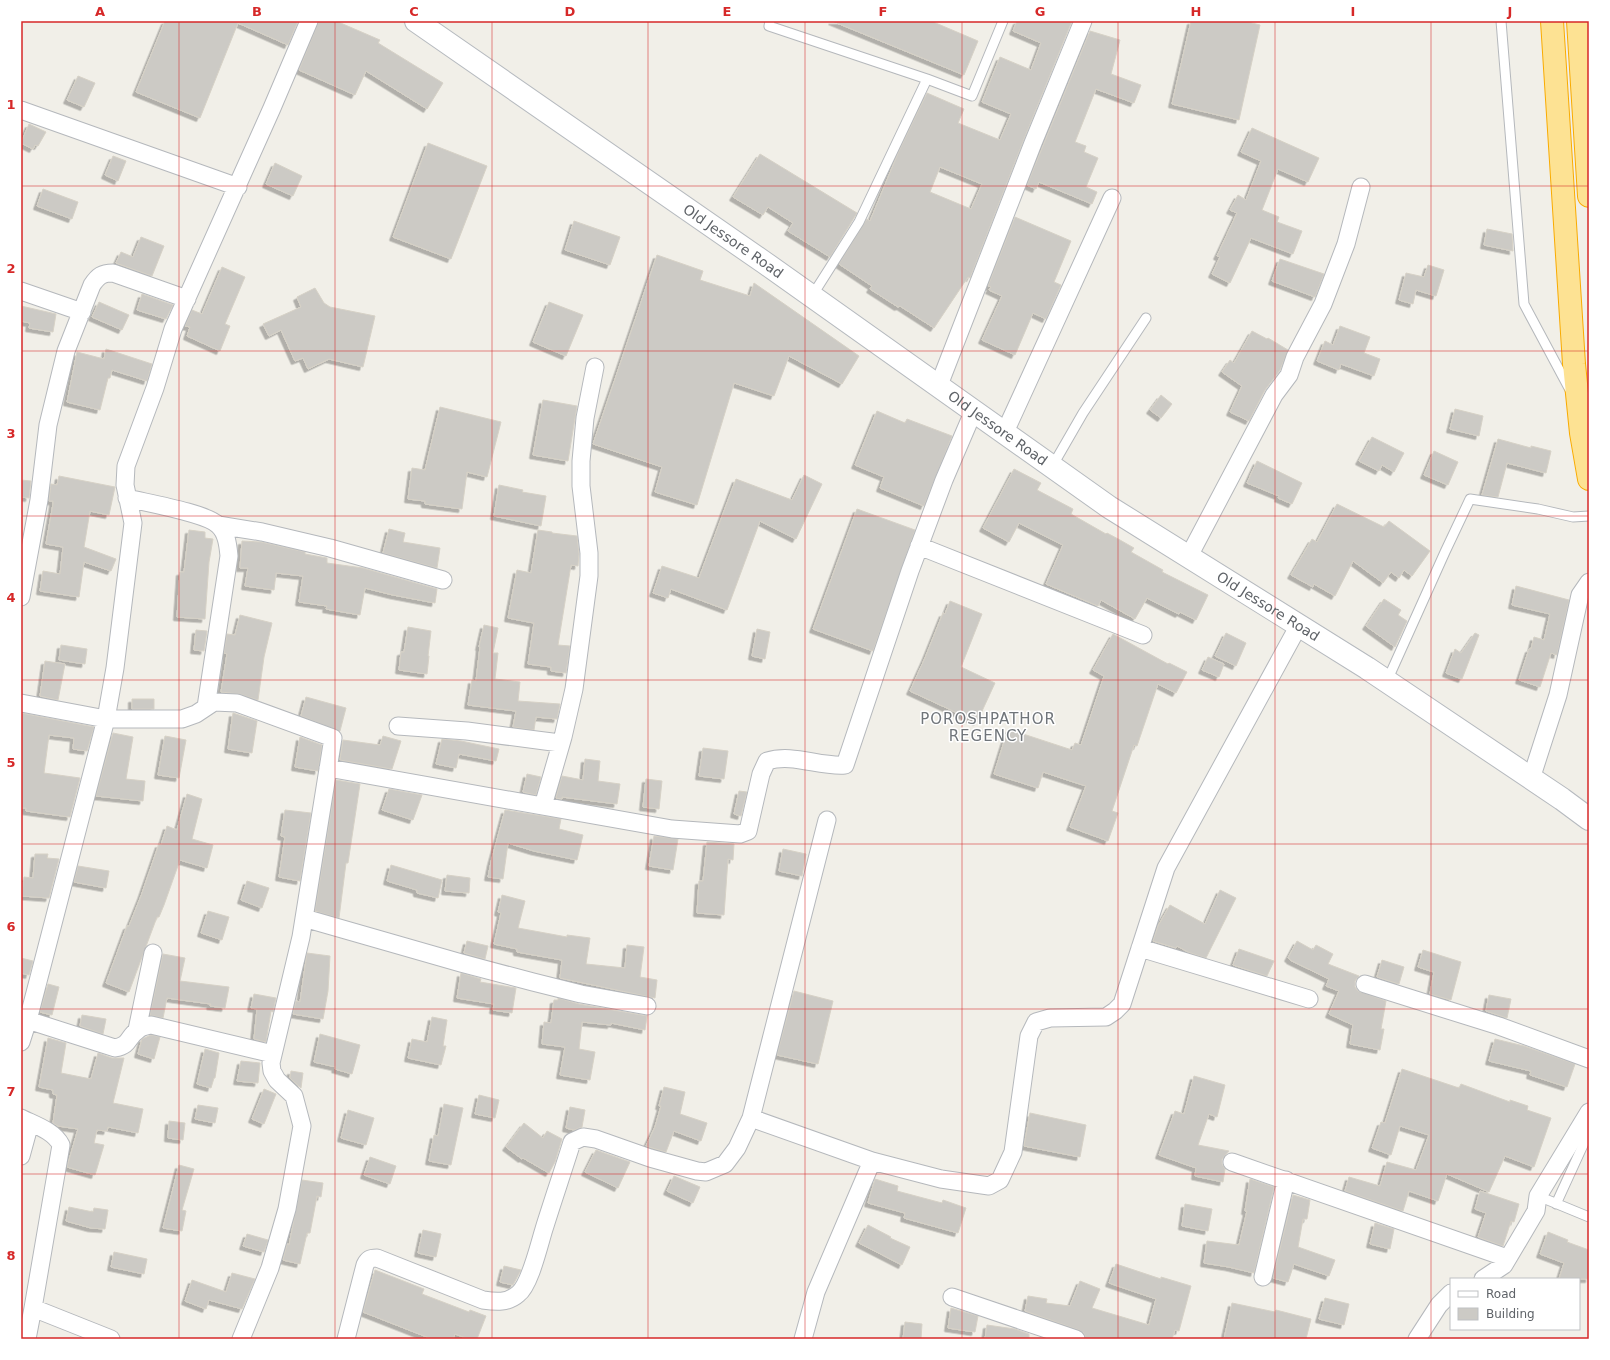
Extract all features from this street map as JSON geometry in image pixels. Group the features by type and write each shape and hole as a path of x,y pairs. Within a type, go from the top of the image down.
{"highway":[{"path":"1552,21 1574,364 1581,433 1589,479"},
{"path":"1578,21 1589,196"}],"street":[{"path":"21,1042 25,1019 106,719 115,668 133,523 125,485 126,466 155,388 173,328 238,187 309,21"},
{"name":"Old Jessore Road","path":"416,21 812,296 1109,506 1387,682 1589,819"},
{"path":"939,385 1033,143 1084,21"},
{"path":"21,110 238,187"},
{"path":"1189,556 1274,395 1289,375 1295,357 1323,304 1346,244 1361,187"},
{"path":"1005,432 1112,198"},
{"path":"21,597 39,500 48,425 66,351 97,277 104,273 113,273 187,299"},
{"path":"21,291 82,312"},
{"path":"543,806 574,689 589,576 589,553 580,486 585,418 595,367"},
{"path":"328,768 672,829 740,834 748,831 761,774 767,760 778,757 835,766 845,764 919,546 944,480 974,410"},
{"path":"127,498 201,515 218,525 262,532 330,548 443,580"},
{"path":"206,707 229,556 226,539 218,525"},
{"path":"919,546 1143,635"},
{"path":"1531,779 1558,695 1580,595 1589,582"},
{"path":"751,1118 872,1161 941,1179 989,1186 1000,1180 1013,1152 1029,1036 1036,1022 1050,1018 1106,1017 1122,1004 1166,868 1299,625"},
{"path":"21,703 106,719 182,719 196,714 214,702 237,703 334,738 301,937 273,1054 272,1071 277,1080 294,1096 302,1126 287,1209 270,1268 242,1339"},
{"path":"398,726 468,731 560,744"},
{"path":"346,1339 365,1264 372,1258 377,1258 483,1300 497,1302 510,1300 519,1294 525,1287 572,1142 576,1139 583,1137 596,1138 650,1158 697,1171 706,1172 725,1164 737,1148 751,1118 828,820"},
{"path":"304,918 526,980 581,994 647,1006"},
{"path":"1140,948 1309,999"},
{"path":"25,1019 115,1048 122,1046 128,1042 137,1030 153,953"},
{"path":"1365,984 1499,1026 1589,1059"},
{"path":"137,1030 150,1025 273,1054"},
{"path":"1484,1278 1504,1265 1536,1211 1538,1196 1589,1112"},
{"path":"21,1156 26,1120 53,1134 58,1138 62,1145 27,1339"},
{"path":"803,1339 816,1292 872,1161"},
{"path":"1232,1162 1508,1258"},
{"path":"1263,1277 1286,1180"},
{"path":"1417,1339 1439,1305 1450,1294"},
{"path":"952,1297 1076,1339"},
{"path":"33,1308 111,1339"}],"lane":[{"path":"770,21 769,26 927,79 972,96 1004,21"},
{"path":"1500,21 1524,304 1578,403"},
{"path":"812,296 859,222 927,79"},
{"path":"1053,465 1083,413 1146,318"},
{"path":"1387,682 1444,552 1470,499 1538,509 1573,517 1589,516"},
{"path":"1556,1204 1589,1132"},
{"path":"1538,1196 1589,1217"}],"building":[{"path":"165,21 298,21 288,45 238,23 200,118 136,92"},
{"path":"319,21 336,21 380,40 378,43 443,83 427,109 366,71 355,95 299,70"},
{"path":"832,21 931,21 978,41 964,75"},
{"path":"1017,21 1072,21 970,278 968,277 934,328 870,289 872,286 839,264 867,219 870,221 899,151 927,93 964,109 958,123 1000,140 1011,114 982,102 1000,57 1031,70 1041,43 1013,31","holes":["940,167 982,184 971,209 930,192"]},
{"path":"1191,21 1244,21 1260,25 1239,120 1172,104"},
{"path":"1090,31 1120,40 1111,74 1141,85 1134,103 1096,89 1075,142 1086,146 1084,152 1098,158 1086,187 1097,192 1092,204 1039,182 1036,189 1027,185"},
{"path":"78,76 95,83 84,107 67,100"},
{"path":"29,124 46,132 38,146 35,145 33,149 21,143"},
{"path":"1252,128 1319,158 1308,182 1278,169 1262,210 1279,217 1277,222 1302,231 1293,254 1251,238 1230,283 1212,274 1220,257 1217,256 1237,213 1230,210 1238,195 1246,200 1261,161 1241,152"},
{"path":"428,143 487,166 451,259 393,237"},
{"path":"760,154 857,213 830,257 788,231 793,223 768,207 763,215 733,197"},
{"path":"113,156 126,161 118,181 105,175"},
{"path":"275,163 302,176 293,196 266,184"},
{"path":"43,189 78,202 72,219 37,206"},
{"path":"1015,217 1071,241 1054,282 1061,285 1046,319 1033,313 1015,355 982,340 1002,296 989,290 991,287 988,286"},
{"path":"574,221 620,237 610,265 565,250"},
{"path":"1487,229 1512,234 1513,251 1484,245"},
{"path":"141,237 164,246 152,276 116,263 121,252 133,257"},
{"path":"657,255 703,271 700,280 750,296 754,283 859,356 842,384 789,356 774,396 734,383 697,505 655,492 662,467 593,444"},
{"path":"1280,259 1324,274 1315,297 1272,281"},
{"path":"1428,265 1444,270 1436,296 1416,290 1413,304 1399,300 1406,273 1424,277"},
{"path":"222,267 245,277 225,324 230,326 220,351 187,336 190,327 185,326 192,310 202,314"},
{"path":"315,288 324,303 330,307 375,316 363,367 329,359 308,369 303,358 295,361 281,330 269,336 263,324 301,307 297,297"},
{"path":"142,294 173,305 166,319 137,310"},
{"path":"99,302 129,315 122,330 92,317"},
{"path":"549,302 583,315 566,356 533,342"},
{"path":"21,306 56,314 53,332 29,328 30,323 21,321"},
{"path":"1340,326 1370,337 1364,353 1380,359 1374,376 1341,364 1339,370 1317,361 1325,341 1333,345"},
{"path":"1252,331 1267,339 1268,338 1288,350 1280,370 1265,390 1249,421 1230,412 1242,386 1222,372 1230,360 1234,363"},
{"path":"106,349 152,364 147,381 112,370 110,378 108,378 100,410 67,402 77,352 104,359"},
{"path":"1161,395 1172,404 1161,418 1150,410"},
{"path":"543,400 577,406 568,461 533,455"},
{"path":"440,407 501,422 487,477 467,472 462,509 425,504 425,501 408,499 412,468 425,470"},
{"path":"1455,409 1483,416 1479,436 1450,429"},
{"path":"877,411 905,423 907,419 952,436 924,506 880,488 884,477 855,465"},
{"path":"1372,437 1404,453 1394,472 1382,465 1379,471 1359,461"},
{"path":"1498,439 1531,448 1531,446 1551,451 1546,473 1507,463 1498,497 1482,495"},
{"path":"1434,451 1458,462 1448,485 1424,475"},
{"path":"1257,461 1302,483 1292,504 1278,498 1279,496 1247,483"},
{"path":"1014,469 1041,483 1037,490 1073,509 1071,514 1134,548 1131,552 1163,570 1162,572 1208,595 1196,620 1180,612 1179,614 1147,598 1135,619 1101,600 1098,606 1046,584 1063,545 1019,523 1009,542 983,528"},
{"path":"804,475 822,484 796,539 760,521 727,610 671,589 668,598 653,593 662,566 699,578 736,479 792,500"},
{"path":"59,476 115,487 109,515 90,511 84,547 116,559 111,571 84,562 79,597 40,591 43,571 60,574 63,547 46,544 53,504 53,501 49,501 51,484 57,485"},
{"path":"21,480 31,481 29,498 21,497"},
{"path":"499,485 523,490 522,492 546,496 541,526 494,516"},
{"path":"1337,504 1384,527 1389,521 1430,551 1412,576 1404,570 1399,578 1391,572 1383,583 1353,561 1335,596 1314,584 1313,587 1291,575 1312,539 1317,542"},
{"path":"857,509 915,530 873,651 813,629"},
{"path":"389,529 405,533 403,542 440,548 437,568 383,553"},
{"path":"189,530 205,532 205,538 213,539 209,562 205,619 177,617 180,572 184,572"},
{"path":"538,530 577,536 579,554 578,566 571,565 558,645 570,646 566,673 551,671 551,667 528,664 534,623 508,618 517,570 531,573"},
{"path":"242,541 261,542 305,552 305,554 327,558 327,563 363,568 437,589 435,603 365,588 360,615 326,609 327,606 299,602 303,576 276,573 274,590 245,586 248,568 240,568"},
{"path":"1516,586 1569,600 1557,655 1551,653 1540,687 1519,680 1534,637 1544,640 1550,614 1512,605"},
{"path":"1384,599 1401,610 1398,615 1407,621 1395,647 1366,626"},
{"path":"950,601 982,614 961,667 995,683 977,722 910,691 943,613 945,614"},
{"path":"240,615 272,623 264,657 258,700 240,694 221,692 227,654 224,653 227,634 235,635"},
{"path":"484,625 498,628 493,653 498,653 495,679 520,682 518,701 560,704 557,719 536,717 534,730 513,727 516,711 468,705 472,680 476,681 479,647"},
{"path":"408,627 431,631 427,674 399,670 401,652 404,652"},
{"path":"757,629 770,632 765,659 752,656"},
{"path":"196,630 207,631 204,651 194,650"},
{"path":"1226,633 1246,643 1236,666 1215,656"},
{"path":"1475,633 1479,635 1462,679 1446,673 1455,649 1461,653"},
{"path":"1113,634 1168,664 1169,663 1187,672 1176,693 1158,684 1137,746 1134,745 1112,811 1118,813 1108,841 1070,827 1086,786 1043,772 1038,788 994,774 1008,729 1072,750 1075,743 1081,745 1104,676 1093,670"},
{"path":"61,645 87,649 85,664 59,660"},
{"path":"1208,657 1224,664 1219,677 1202,670"},
{"path":"45,661 65,664 58,700 40,696"},
{"path":"306,697 346,708 340,731 301,716"},
{"path":"132,699 154,699 154,709 132,709"},
{"path":"21,713 94,727 87,751 73,749 74,738 49,735 44,773 80,778 70,817 26,811 26,808 21,808"},
{"path":"233,713 257,721 252,753 228,749"},
{"path":"113,733 133,737 126,779 145,781 143,801 96,796"},
{"path":"165,736 186,740 179,778 158,775"},
{"path":"383,736 401,741 392,769 340,760 343,740 380,745"},
{"path":"300,737 322,745 318,771 295,767"},
{"path":"442,739 461,741 499,749 496,761 459,754 456,768 436,764"},
{"path":"703,748 728,751 724,779 699,776"},
{"path":"585,759 600,761 598,781 620,784 617,804 562,797 562,799 556,798 562,776 583,780"},
{"path":"527,774 541,777 536,795 523,792"},
{"path":"646,779 662,781 659,809 643,807"},
{"path":"336,780 360,784 348,863 346,863 339,918 315,911"},
{"path":"389,789 422,795 413,820 382,810"},
{"path":"739,791 747,792 741,816 734,814"},
{"path":"187,794 202,799 192,839 213,845 207,868 180,860 164,905 159,917 157,917 129,992 106,983 127,926 129,926 141,896 159,844 161,845 167,826 177,830"},
{"path":"285,810 311,813 300,881 279,877 285,837 281,836"},
{"path":"505,810 561,819 559,829 583,835 577,860 534,851 508,843 503,879 488,877"},
{"path":"654,836 678,839 673,870 649,866"},
{"path":"707,842 734,844 733,860 728,859 724,915 697,913 699,881 703,881"},
{"path":"783,849 806,854 802,876 779,871"},
{"path":"35,854 48,854 47,858 59,859 49,898 22,896 24,877 33,878"},
{"path":"391,865 442,880 438,898 417,893 417,890 387,881"},
{"path":"78,866 109,871 106,888 74,882"},
{"path":"447,875 470,878 469,893 445,891"},
{"path":"247,881 269,888 262,908 241,900"},
{"path":"1220,890 1236,898 1206,958 1188,952 1177,946 1176,948 1153,941 1158,926 1170,905 1205,924"},
{"path":"502,895 525,901 518,928 567,937 567,935 590,938 586,964 625,968 627,945 644,947 640,977 657,980 655,998 560,978 562,960 517,952 517,949 494,944 501,913 498,912"},
{"path":"208,911 229,917 222,940 201,933"},
{"path":"467,941 488,946 485,959 464,953"},
{"path":"1297,941 1313,950 1316,945 1333,954 1328,964 1359,976 1355,981 1355,987 1358,991 1386,1001 1381,1029 1384,1029 1380,1050 1350,1044 1353,1025 1329,1014 1339,991 1326,986 1329,979 1288,958"},
{"path":"1239,949 1274,961 1267,976 1233,965"},
{"path":"1423,950 1461,962 1451,1000 1430,994 1434,972 1418,967"},
{"path":"307,953 330,956 328,991 323,1019 293,1014 296,1001 300,1002"},
{"path":"163,954 185,958 180,981 229,987 225,1008 210,1006 211,1004 167,998 163,1018 150,1015"},
{"path":"21,958 33,961 29,975 21,973"},
{"path":"1382,960 1404,967 1399,984 1377,977"},
{"path":"461,973 481,979 480,982 516,988 512,1013 493,1010 494,1004 457,998"},
{"path":"48,984 59,987 52,1015 40,1012"},
{"path":"794,991 833,1001 818,1064 777,1055"},
{"path":"254,994 276,998 273,1012 271,1011 266,1042 254,1039 257,1009 251,1008"},
{"path":"1489,995 1511,999 1507,1018 1486,1011"},
{"path":"558,998 579,1004 647,1016 645,1030 611,1023 611,1025 582,1022 579,1049 595,1052 590,1080 560,1075 565,1047 542,1044 544,1022 551,1023 554,1000 558,1000"},
{"path":"82,1015 106,1019 103,1034 80,1026"},
{"path":"432,1017 447,1020 443,1046 446,1046 441,1065 408,1058 412,1039 427,1042"},
{"path":"320,1034 360,1045 352,1074 335,1069 336,1067 314,1062"},
{"path":"151,1035 160,1037 154,1059 138,1054 142,1039"},
{"path":"48,1038 66,1043 61,1073 91,1079 98,1053 112,1058 124,1058 113,1103 143,1109 138,1133 108,1127 107,1131 97,1130 94,1143 104,1145 95,1175 67,1167 78,1129 58,1126 53,1123 57,1095 53,1094 53,1090 39,1087"},
{"path":"1495,1039 1524,1046 1575,1064 1567,1087 1530,1075 1531,1071 1489,1061"},
{"path":"205,1049 219,1053 215,1078 211,1088 197,1084"},
{"path":"241,1061 260,1063 258,1083 237,1081"},
{"path":"1402,1069 1459,1088 1461,1084 1510,1102 1510,1100 1528,1106 1527,1110 1551,1118 1534,1167 1505,1156 1489,1192 1447,1174 1438,1201 1409,1191 1403,1211 1345,1191 1349,1177 1380,1186 1387,1162 1416,1170 1429,1135 1400,1126 1391,1155 1372,1148 1381,1122 1385,1123"},
{"path":"291,1071 303,1073 301,1088 290,1078"},
{"path":"1194,1076 1225,1085 1217,1117 1209,1114 1198,1145 1229,1151 1222,1159 1222,1164 1225,1169 1223,1182 1195,1176 1196,1168 1159,1155 1175,1111 1184,1114"},
{"path":"664,1087 685,1092 680,1114 707,1123 701,1141 674,1131 666,1152 646,1146 655,1127 661,1106 659,1106"},
{"path":"264,1089 276,1094 264,1124 252,1119"},
{"path":"479,1095 499,1100 495,1118 475,1114"},
{"path":"444,1104 463,1108 451,1165 429,1161 434,1135 438,1136"},
{"path":"198,1105 218,1108 215,1123 195,1119"},
{"path":"570,1107 585,1110 582,1127 574,1130 566,1128"},
{"path":"348,1110 374,1118 366,1145 341,1138"},
{"path":"1030,1113 1086,1125 1080,1157 1024,1146"},
{"path":"169,1121 185,1123 183,1140 168,1138"},
{"path":"524,1123 543,1138 547,1131 562,1139 555,1162 549,1173 523,1158 522,1159 506,1147"},
{"path":"596,1150 630,1162 618,1188 585,1172"},
{"path":"370,1157 396,1166 390,1184 364,1175"},
{"path":"179,1165 194,1169 182,1210 186,1211 182,1231 163,1228"},
{"path":"674,1176 700,1187 693,1203 667,1191"},
{"path":"875,1179 898,1186 897,1191 942,1203 943,1200 966,1208 958,1233 904,1218 905,1213 868,1203"},
{"path":"1250,1179 1274,1187 1254,1273 1204,1263 1207,1241 1239,1245 1247,1211 1245,1211"},
{"path":"302,1180 323,1183 321,1197 317,1196 310,1233 307,1233 300,1264 283,1260 287,1244 289,1245"},
{"path":"1480,1191 1519,1204 1514,1222 1511,1221 1503,1246 1478,1237 1486,1213 1475,1209"},
{"path":"1293,1195 1310,1200 1307,1219 1303,1219 1298,1247 1335,1260 1329,1276 1294,1264 1288,1282 1273,1278"},
{"path":"1185,1204 1212,1209 1208,1231 1182,1226"},
{"path":"69,1207 93,1212 94,1208 108,1210 105,1229 91,1228 66,1221"},
{"path":"1375,1223 1394,1229 1390,1249 1370,1244"},
{"path":"868,1225 891,1237 890,1238 910,1247 902,1265 859,1243"},
{"path":"423,1230 441,1234 436,1257 418,1253"},
{"path":"1548,1232 1568,1240 1567,1242 1589,1250 1589,1279 1559,1278 1564,1263 1540,1254"},
{"path":"247,1234 268,1240 264,1252 243,1246"},
{"path":"114,1252 147,1259 144,1274 111,1267"},
{"path":"1116,1264 1161,1279 1161,1277 1191,1286 1179,1331 1175,1330 1172,1339 1086,1339 1084,1333 1079,1330 1025,1311 1028,1296 1047,1299 1046,1303 1070,1306 1080,1281 1100,1289 1092,1308 1149,1325 1156,1299 1109,1283"},
{"path":"504,1266 521,1270 513,1285 500,1282"},
{"path":"375,1270 424,1289 422,1294 469,1312 470,1310 486,1316 477,1339 469,1339 455,1334 453,1339 432,1339 363,1312"},
{"path":"232,1273 255,1279 242,1309 209,1300 206,1309 185,1301 192,1280 226,1292"},
{"path":"1325,1298 1349,1304 1344,1325 1319,1319"},
{"path":"1232,1303 1275,1312 1276,1310 1311,1319 1306,1339 1224,1339"},
{"path":"951,1308 978,1316 975,1332 948,1328"},
{"path":"905,1322 922,1324 921,1339 903,1339"},
{"path":"987,1325 1015,1329 1029,1334 1029,1339 985,1339"}],"district":[{"name":"POROSHPATHOR REGENCY","path":"988,728"}]}
